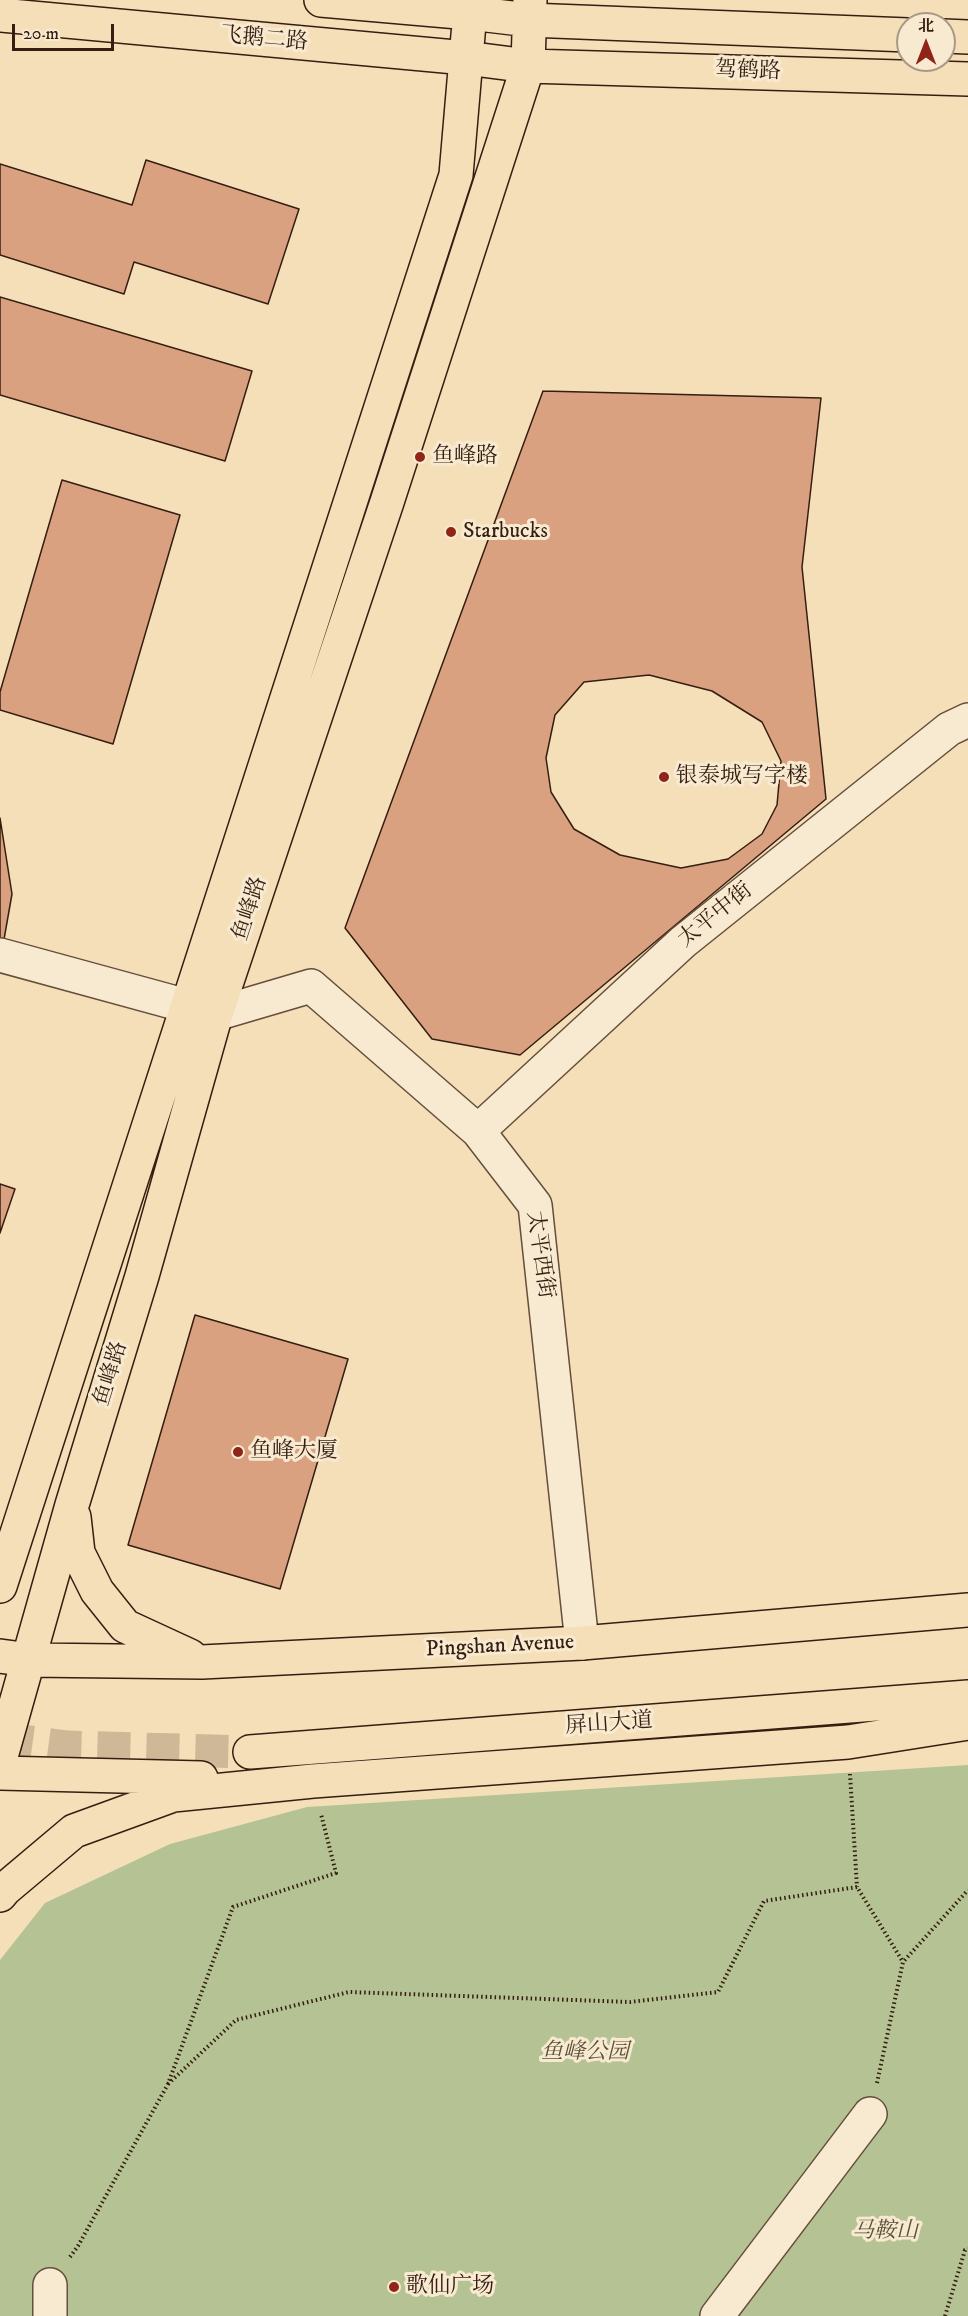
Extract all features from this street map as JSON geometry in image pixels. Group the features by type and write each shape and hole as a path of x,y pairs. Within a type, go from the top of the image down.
{"main road":[{"name":"飞鹅二路","path":"321,0 530,10"},
{"name":"鱼峰路","path":"0,1760 15,1658 72,1505 142,1276 201,1010 456,175 470,6"},
{"name":"鱼峰路","path":"0,1586 201,1010 387,502 528,66 530,10"},
{"name":"驾鹤路","path":"530,10 896,34"},
{"name":"飞鹅二路","path":"0,15 466,58 528,66"},
{"name":"驾鹤路","path":"528,66 968,79"},
{"path":"72,1505 78,1553 97,1591 125,1626 202,1662"},
{"name":"Pingshan Avenue","path":"15,1658 202,1662 582,1643 968,1610"},
{"name":"屏山大道","path":"250,1752 968,1698"},
{"path":"0,1895 74,1831 174,1795 313,1781 848,1742 968,1723"},
{"path":"0,1773 313,1781"}],"street":[{"name":"太平中街","path":"478,1131 683,942 949,729 968,720"},
{"path":"0,955 201,1010"},
{"name":"太平西街","path":"201,1010 311,986 478,1131 535,1205 582,1643"},
{"path":"717,2316 870,2114"}],"path":[{"path":"848,1742 857,1887 903,1962"},
{"path":"50,2300 168,2084 233,1907 336,1873 313,1781"},
{"path":"168,2084 236,2020 349,1992 630,2001 718,1992 764,1900 857,1887"},
{"path":"870,2114 903,1962 968,1890"},
{"path":"945,2316 965,2250 968,2248"}],"green space":[{"name":"鱼峰公园","path":"968,1765 968,2316 0,2316 0,1960 45,1903 170,1844 307,1807"}],"building":[{"path":"146,160 299,209 268,304 134,262 124,294 0,255 0,164 132,205"},
{"path":"0,297 252,371 225,461 0,395"},
{"path":"543,391 821,398 802,567 826,799 520,1055 432,1039 345,928"},
{"path":"62,480 180,515 113,744 0,710 0,692"},
{"name":"银泰城写字楼","path":"649,675 712,691 762,722 781,761 777,805 762,834 728,859 681,868 620,855 574,829 551,792 546,758 555,715 584,682"},
{"path":"0,818 12,894 0,962"},
{"path":"0,1184 15,1189 0,1233"},
{"name":"鱼峰大厦","path":"195,1315 348,1359 280,1589 128,1545"}],"tunnel":[{"path":"0,1738 67,1747 250,1752"}],"place":[{"name":"鱼峰路","path":"420,457"},
{"name":"Starbucks","path":"451,532"},
{"name":"银泰城写字楼","path":"664,777"},
{"name":"鱼峰大厦","path":"238,1452"},
{"name":"歌仙广场","path":"394,2287"}],"park label":[{"name":"马鞍山","path":"885,2232"}]}
